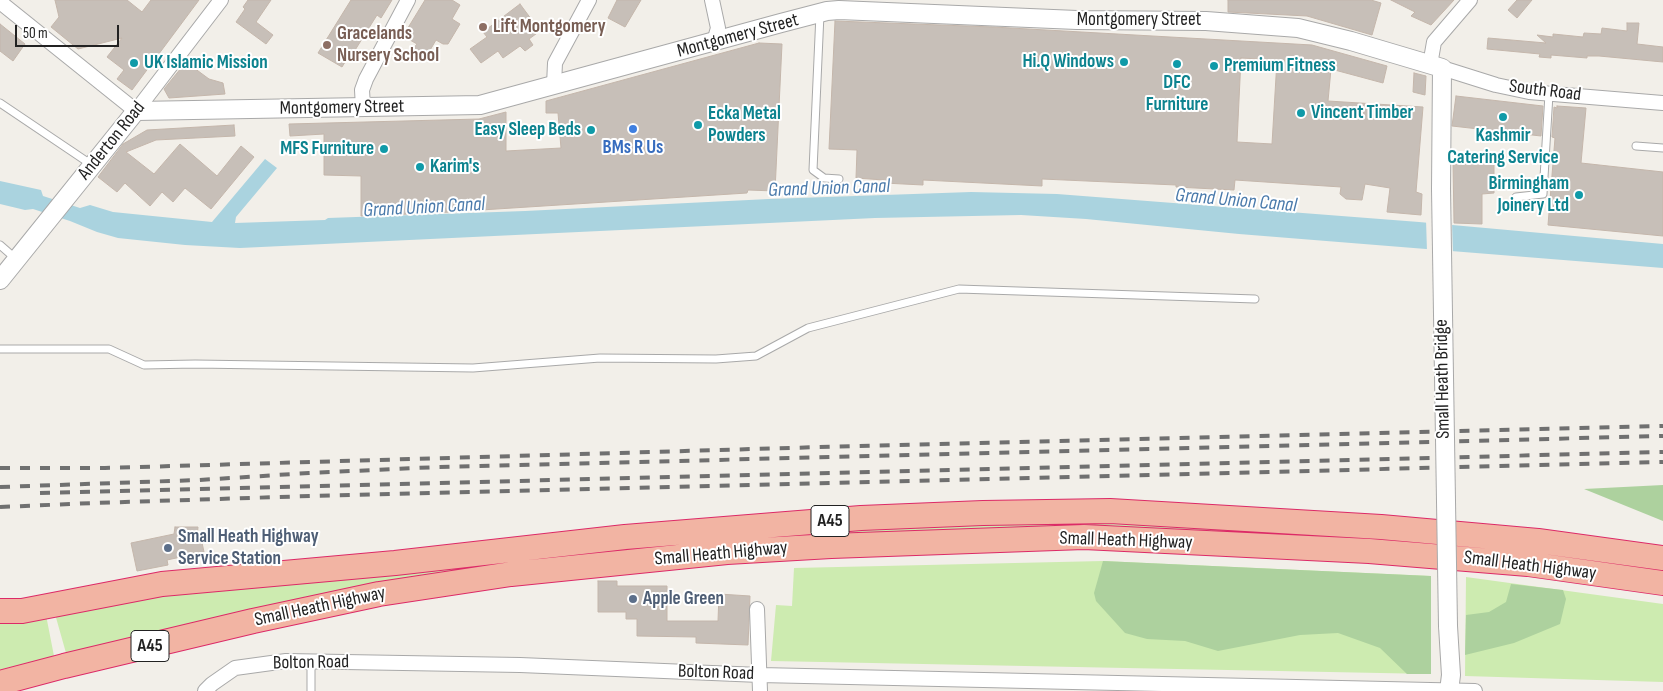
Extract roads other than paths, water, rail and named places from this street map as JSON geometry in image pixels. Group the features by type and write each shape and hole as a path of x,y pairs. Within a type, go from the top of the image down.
{"highway":[{"name":"Small Heath Highway","path":"0,611 30,610 162,584 395,563 625,537 861,518 983,513 1110,511 1381,527 1538,541 1663,558"},
{"name":"Small Heath Highway","path":"0,683 253,621 379,594 510,574 727,552 831,546 1084,537 1370,550 1528,564 1663,583"}],"street":[{"name":"Anderton Road","path":"0,280 136,111 222,0"},
{"path":"363,107 362,90 366,79 408,0"},
{"path":"554,85 554,63 589,0"},
{"path":"712,0 718,28 714,42"},
{"path":"1436,67 1434,42 1470,0"},
{"path":"0,2 136,111"},
{"name":"Montgomery Street","path":"136,111 480,105 820,13 838,10 1206,21 1298,28 1351,40 1436,67"},
{"name":"South Road","path":"1436,67 1496,85 1529,92 1663,103"},
{"name":"Small Heath Bridge","path":"1436,67 1441,189 1450,691"},
{"path":"757,608 760,691"},
{"name":"Bolton Road","path":"204,691 235,668 286,661 520,665 1134,688 1475,691"}],"lane":[{"path":"820,13 812,170 824,178 839,179"},
{"path":"1516,197 1543,194 1550,94"},
{"path":"0,104 92,165"},
{"path":"1636,146 1663,148"},
{"path":"0,245 16,259"},
{"path":"0,349 109,349 144,365 473,368 600,358 716,359 756,356 808,328 958,289 1255,299"},
{"path":"311,662 311,691"}],"water":[{"path":"265,159 277,168 236,217 235,223 769,199 971,192 1057,194 1419,222 1663,244 1663,268 1021,215 875,218 240,248 185,245 118,238 33,209 25,210 0,204 0,181 41,190 43,196 80,208 90,205 113,212 212,222"}],"railway":[{"path":"0,468 105,468 856,446 1663,426"},
{"path":"0,487 199,480 438,467 1663,436"},
{"path":"40,493 1663,452"},
{"path":"0,507 310,496 1663,462"}],"place":[{"name":"Lift Montgomery","path":"483,27"},
{"name":"Gracelands Nursery School","path":"327,45"},
{"name":"Hi.Q Windows","path":"1124,62"},
{"name":"UK Islamic Mission","path":"134,63"},
{"name":"DFC Furniture","path":"1177,64"},
{"name":"Premium Fitness","path":"1214,66"},
{"name":"Vincent Timber","path":"1301,113"},
{"name":"Kashmir Catering Service","path":"1503,117"},
{"name":"Ecka Metal Powders","path":"698,125"},
{"name":"BMs R Us","path":"633,129"},
{"name":"Easy Sleep Beds","path":"591,130"},
{"name":"MFS Furniture","path":"384,149"},
{"name":"Karim's","path":"420,167"},
{"name":"Birmingham Joinery Ltd","path":"1579,195"},
{"name":"Small Heath Highway Service Station","path":"168,548"},
{"name":"Apple Green","path":"633,599"}],"water label":[{"name":"Grand Union Canal","path":"829,189"},
{"name":"Grand Union Canal","path":"1236,201"},
{"name":"Grand Union Canal","path":"424,208"}]}
